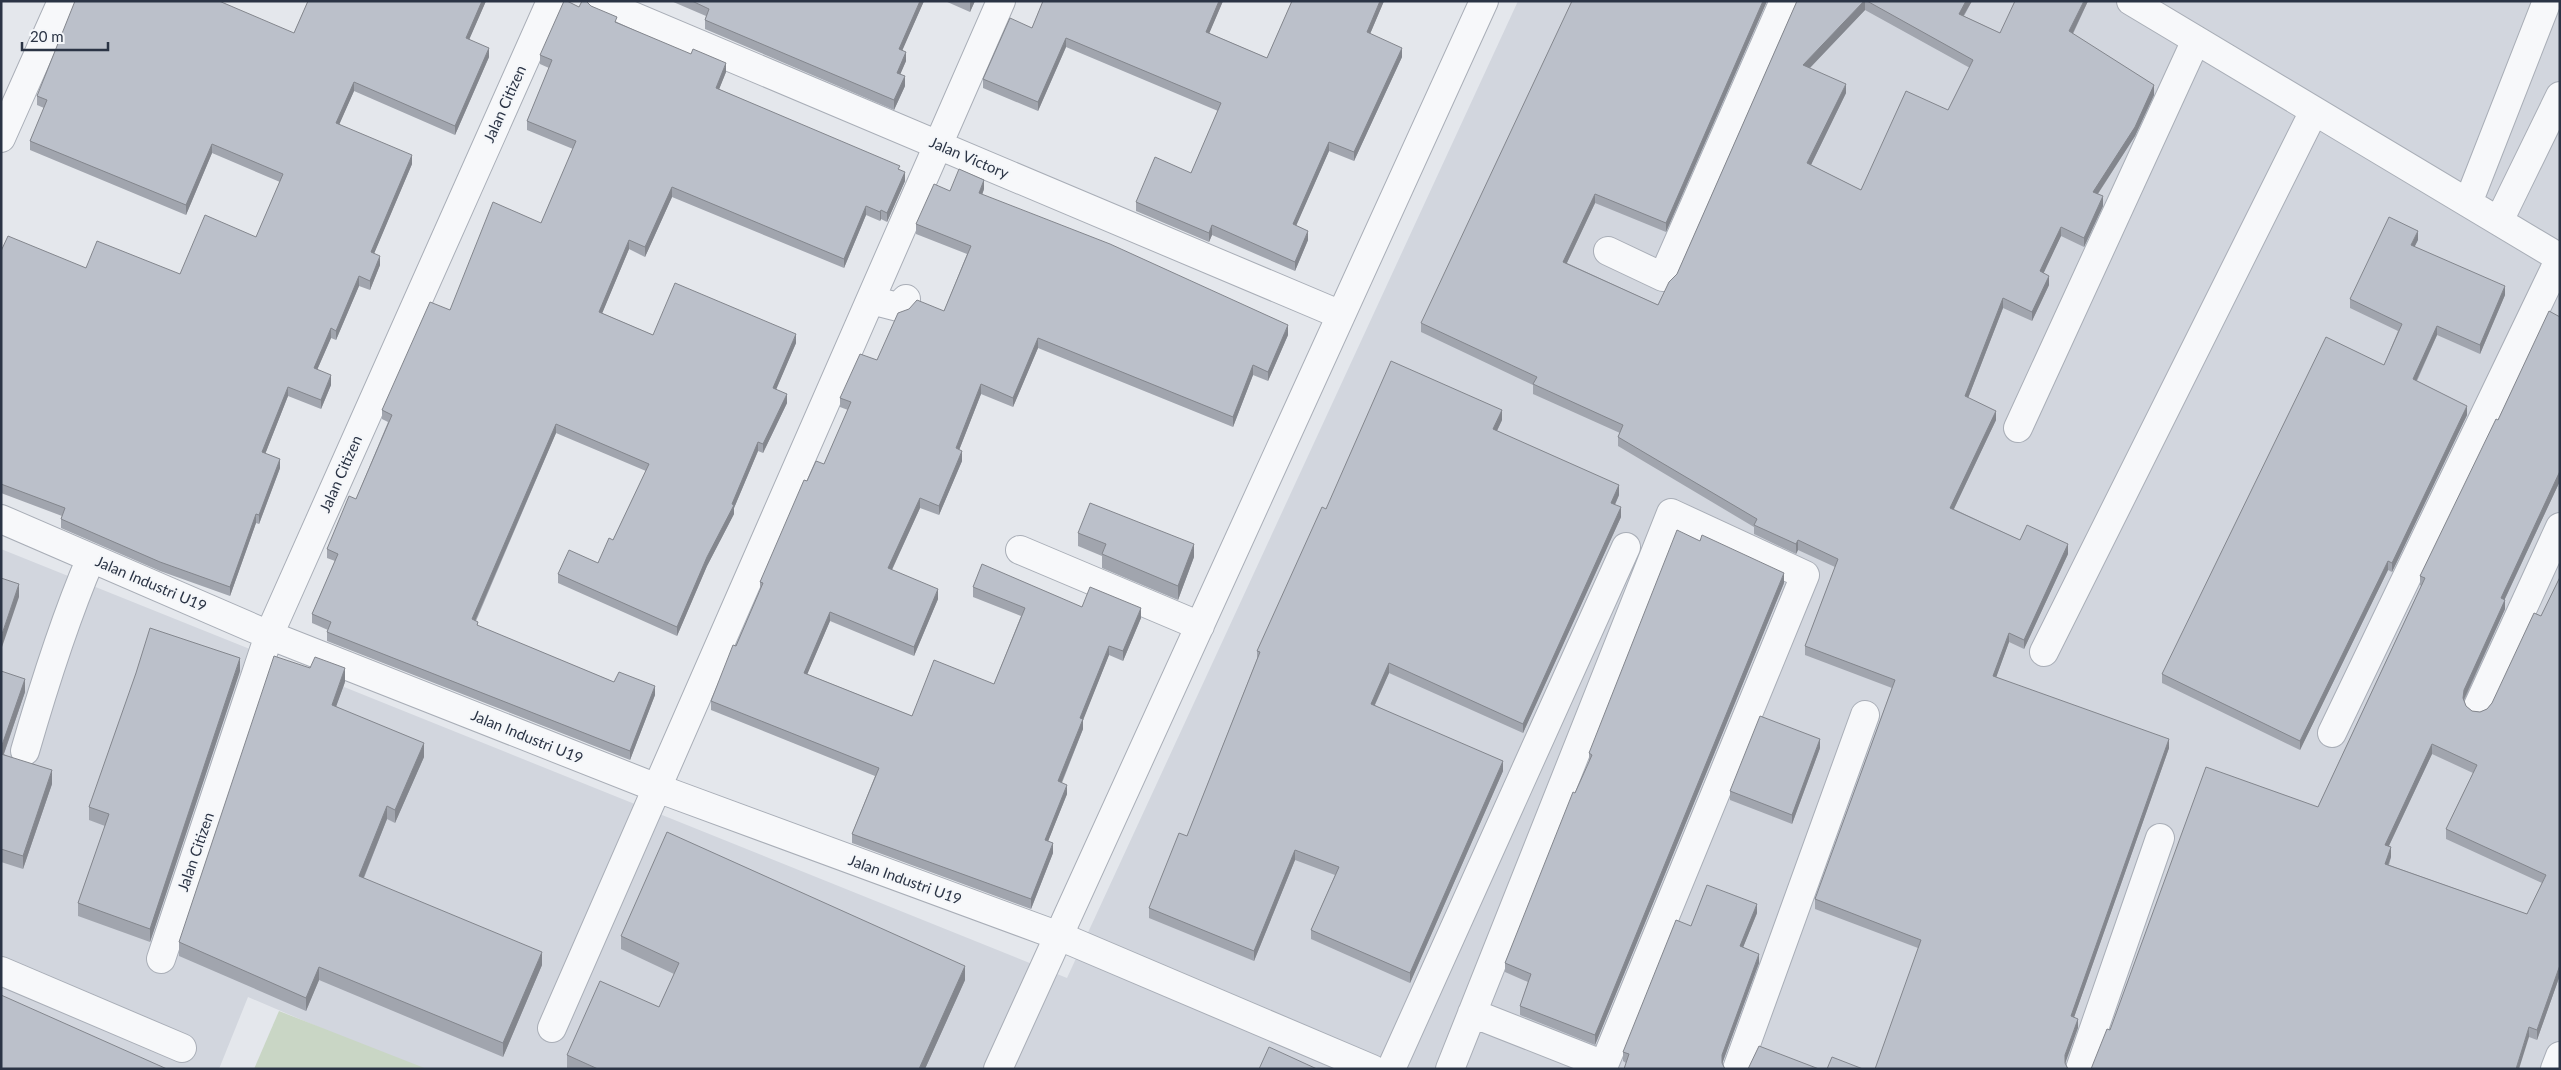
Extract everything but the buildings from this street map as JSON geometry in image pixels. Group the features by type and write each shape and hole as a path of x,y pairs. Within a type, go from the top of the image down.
{"street":[{"path":"1,138 62,1"},
{"name":"Jalan Citizen","path":"161,959 269,635 551,1"},
{"name":"Jalan Victory","path":"597,1 1341,316"},
{"path":"552,1028 1002,1"},
{"path":"998,1069 1484,1"},
{"path":"1608,251 1662,277 1784,1"},
{"path":"2131,1 2560,258 2332,733"},
{"path":"2468,203 2547,1"},
{"path":"2018,428 2196,40"},
{"path":"2499,222 2560,96"},
{"path":"2044,652 2314,111"},
{"path":"871,300 898,307 906,299"},
{"path":"1450,1069 1472,1013 1670,513 1805,575 1604,1065 1472,1013"},
{"name":"Jalan Industri U19","path":"1,519 269,635 657,788 1059,936 1372,1069"},
{"path":"2478,706 2560,527"},
{"path":"1391,1069 1626,547"},
{"path":"1020,550 1200,626"},
{"path":"25,751 58,642 91,558"},
{"path":"1737,1069 1865,715"},
{"path":"2080,1069 2160,838"},
{"path":"1,971 182,1048"},
{"path":"2555,1069 2560,1056"}],"shaded area":[{"path":"1518,1 2560,1 2560,1069 417,1069 248,997 219,1069 1,1069 1,549 1067,978"}],"green space":[{"path":"279,1011 427,1069 254,1069"}]}
